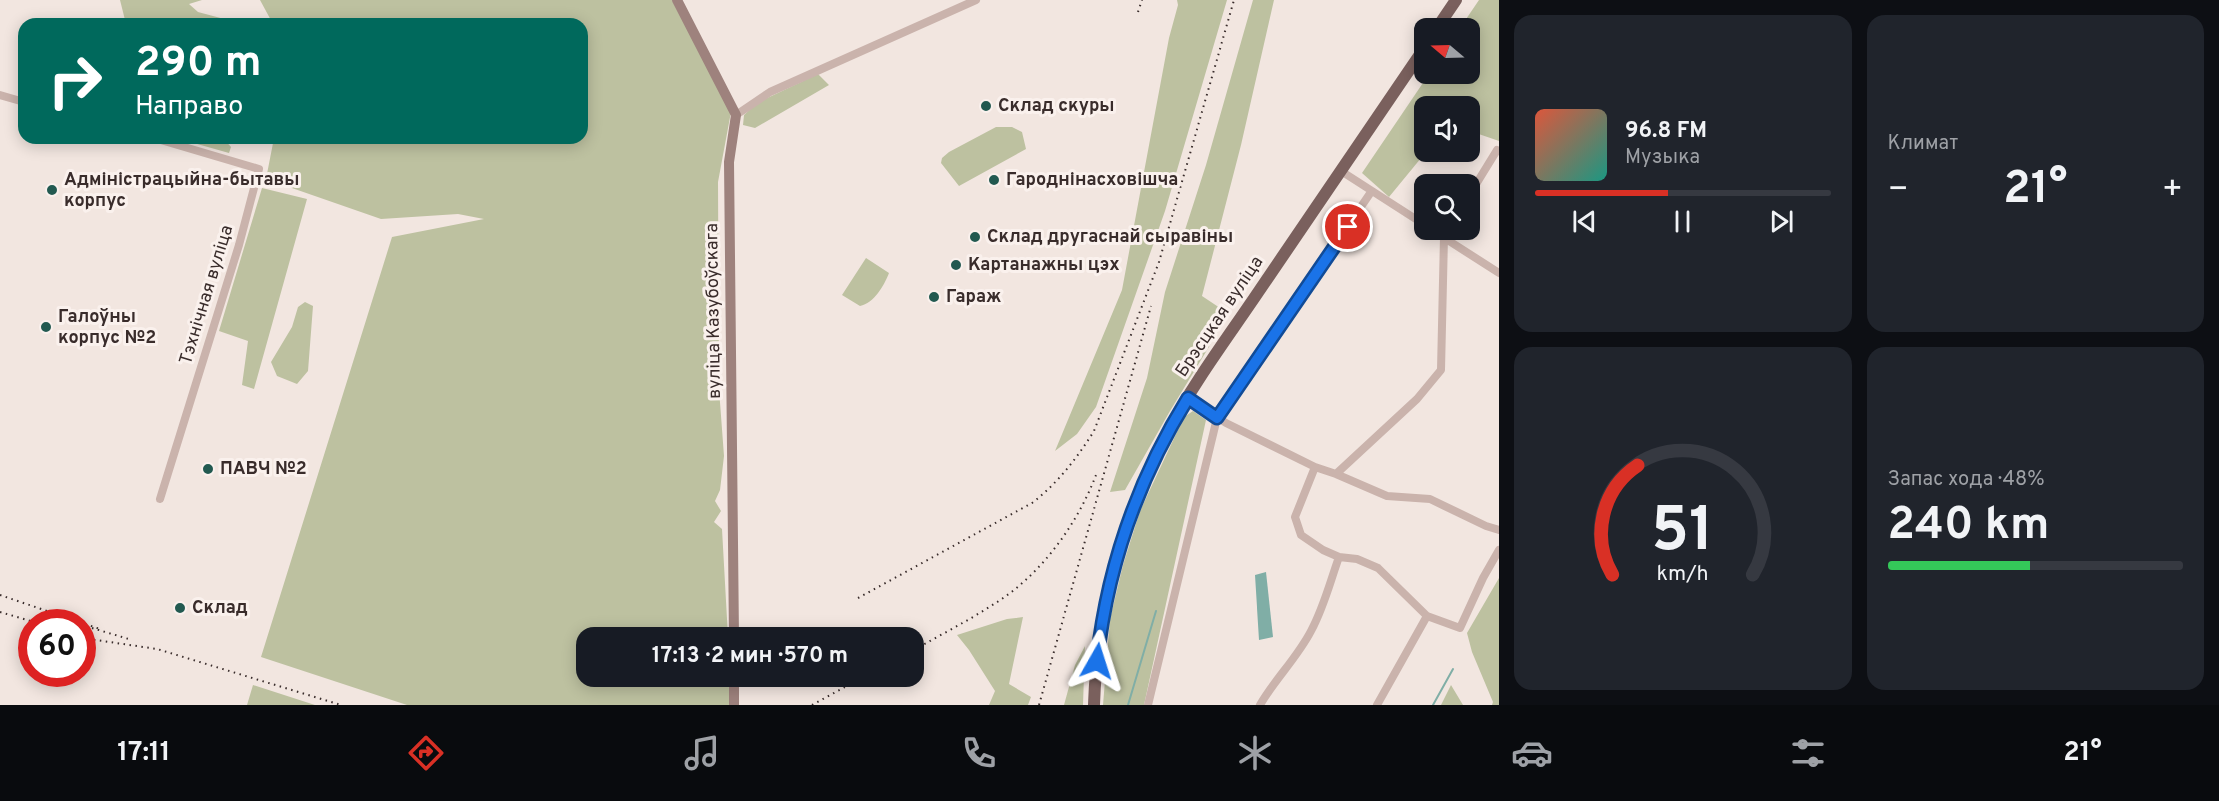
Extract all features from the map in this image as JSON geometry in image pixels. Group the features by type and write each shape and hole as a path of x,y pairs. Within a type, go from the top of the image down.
{"main road":[{"path":"1444,18 1456,0"},
{"name":"Брэсцкая вуліца","path":"1094,705 1102,617 1122,542 1149,468 1168,430 1188,398 1414,63"}],"street":[{"path":"677,0 736,115 770,92 976,0"},
{"path":"0,95 18,100"},
{"name":"вуліца Казубоўскага","path":"734,627 729,162 736,115"},
{"name":"Тэхнічная вуліца","path":"160,499 239,245 259,170 174,144"},
{"path":"1480,178 1498,150"},
{"path":"1341,171 1414,218"},
{"path":"1148,705 1217,418 1371,192"},
{"path":"1336,474 1417,399 1441,370 1446,240"},
{"path":"1455,240 1499,273"},
{"path":"1188,398 1217,418 1315,467 1387,496 1430,499 1499,530"},
{"path":"1315,467 1295,517 1301,535 1323,550 1340,557 1357,559 1378,568 1427,616 1460,628 1482,579 1499,550"},
{"path":"1260,705 1310,634 1325,603 1330,580 1340,557"},
{"path":"1377,705 1427,616"},
{"path":"734,687 734,705"}],"green space":[{"path":"120,0 202,0 189,4 198,12 220,18 124,18"},
{"path":"260,0 672,0 731,112 718,182 719,389 724,456 720,490 715,501 721,511 714,522 722,529 727,627 576,627 576,687 729,687 729,705 407,705 261,657 392,237 484,219 458,214 381,219 266,179 273,144 588,144 588,18 270,18"},
{"path":"1177,0 1227,0 1165,211 1096,407 1077,434 1055,451 1122,290 1169,38 1178,5"},
{"path":"1253,0 1274,0 1241,145 1202,296 1229,314 1125,490 1110,492 1147,378 1165,292 1206,165"},
{"path":"1479,0 1499,0 1499,141 1480,134 1480,96 1414,96 1422,84 1480,84 1480,18 1467,18"},
{"path":"818,74 829,85 755,128 743,125 744,115 757,103"},
{"path":"1414,96 1414,162 1418,162 1389,197 1362,173"},
{"path":"996,127 1012,127 1022,132 1026,149 959,186 941,163 942,158"},
{"path":"197,144 228,144 231,147 229,153"},
{"path":"262,188 307,199 254,389 242,385 248,341 219,331"},
{"path":"866,258 889,273 874,298 860,306 842,295"},
{"path":"305,302 313,306 308,371 297,384 277,376 271,362 292,327 298,307"},
{"path":"1193,411 1206,420 1144,705 1103,705 1110,619 1123,565 1140,511 1184,417"},
{"path":"1499,578 1499,705 1492,705 1493,702 1472,652 1467,633"},
{"path":"1023,617 1009,684 1031,697 1028,705 989,705 995,691 957,635 1007,619"},
{"path":"1085,646 1083,705 1064,705 1075,665"},
{"path":"253,685 315,705 247,705"},
{"path":"1451,685 1463,705 1441,705"}],"water":[{"path":"1266,572 1273,637 1259,640 1255,575"}],"waterway":[{"path":"1128,705 1156,611"},
{"path":"1433,705 1453,669"}],"railway":[{"path":"1138,12 1142,0"},
{"path":"858,598 1032,503 1066,470 1094,431 1159,262 1234,0"},
{"path":"1039,705 1151,306"},
{"path":"924,644 984,610 1027,579 1068,530 1096,475"},
{"path":"0,595 100,629"},
{"path":"0,612 18,617"},
{"path":"96,629 132,640"},
{"path":"96,640 157,649 341,705"},
{"path":"812,705 845,687"}],"place":[{"name":"Склад скуры","path":"986,106"},
{"name":"Гароднінасховішча","path":"994,180"},
{"name":"Адміністрацыйна-бытавы корпус","path":"52,190"},
{"name":"Склад другаснай сыравіны","path":"975,237"},
{"name":"Картанажны цэх","path":"956,265"},
{"name":"Гараж","path":"934,297"},
{"name":"Галоўны корпус №2","path":"46,327"},
{"name":"ПАВЧ №2","path":"208,469"},
{"name":"Склад","path":"180,608"}],"route":[{"path":"1097,661 1102,617 1127,524 1149,468 1168,430 1188,398 1217,418 1348,227"}]}
